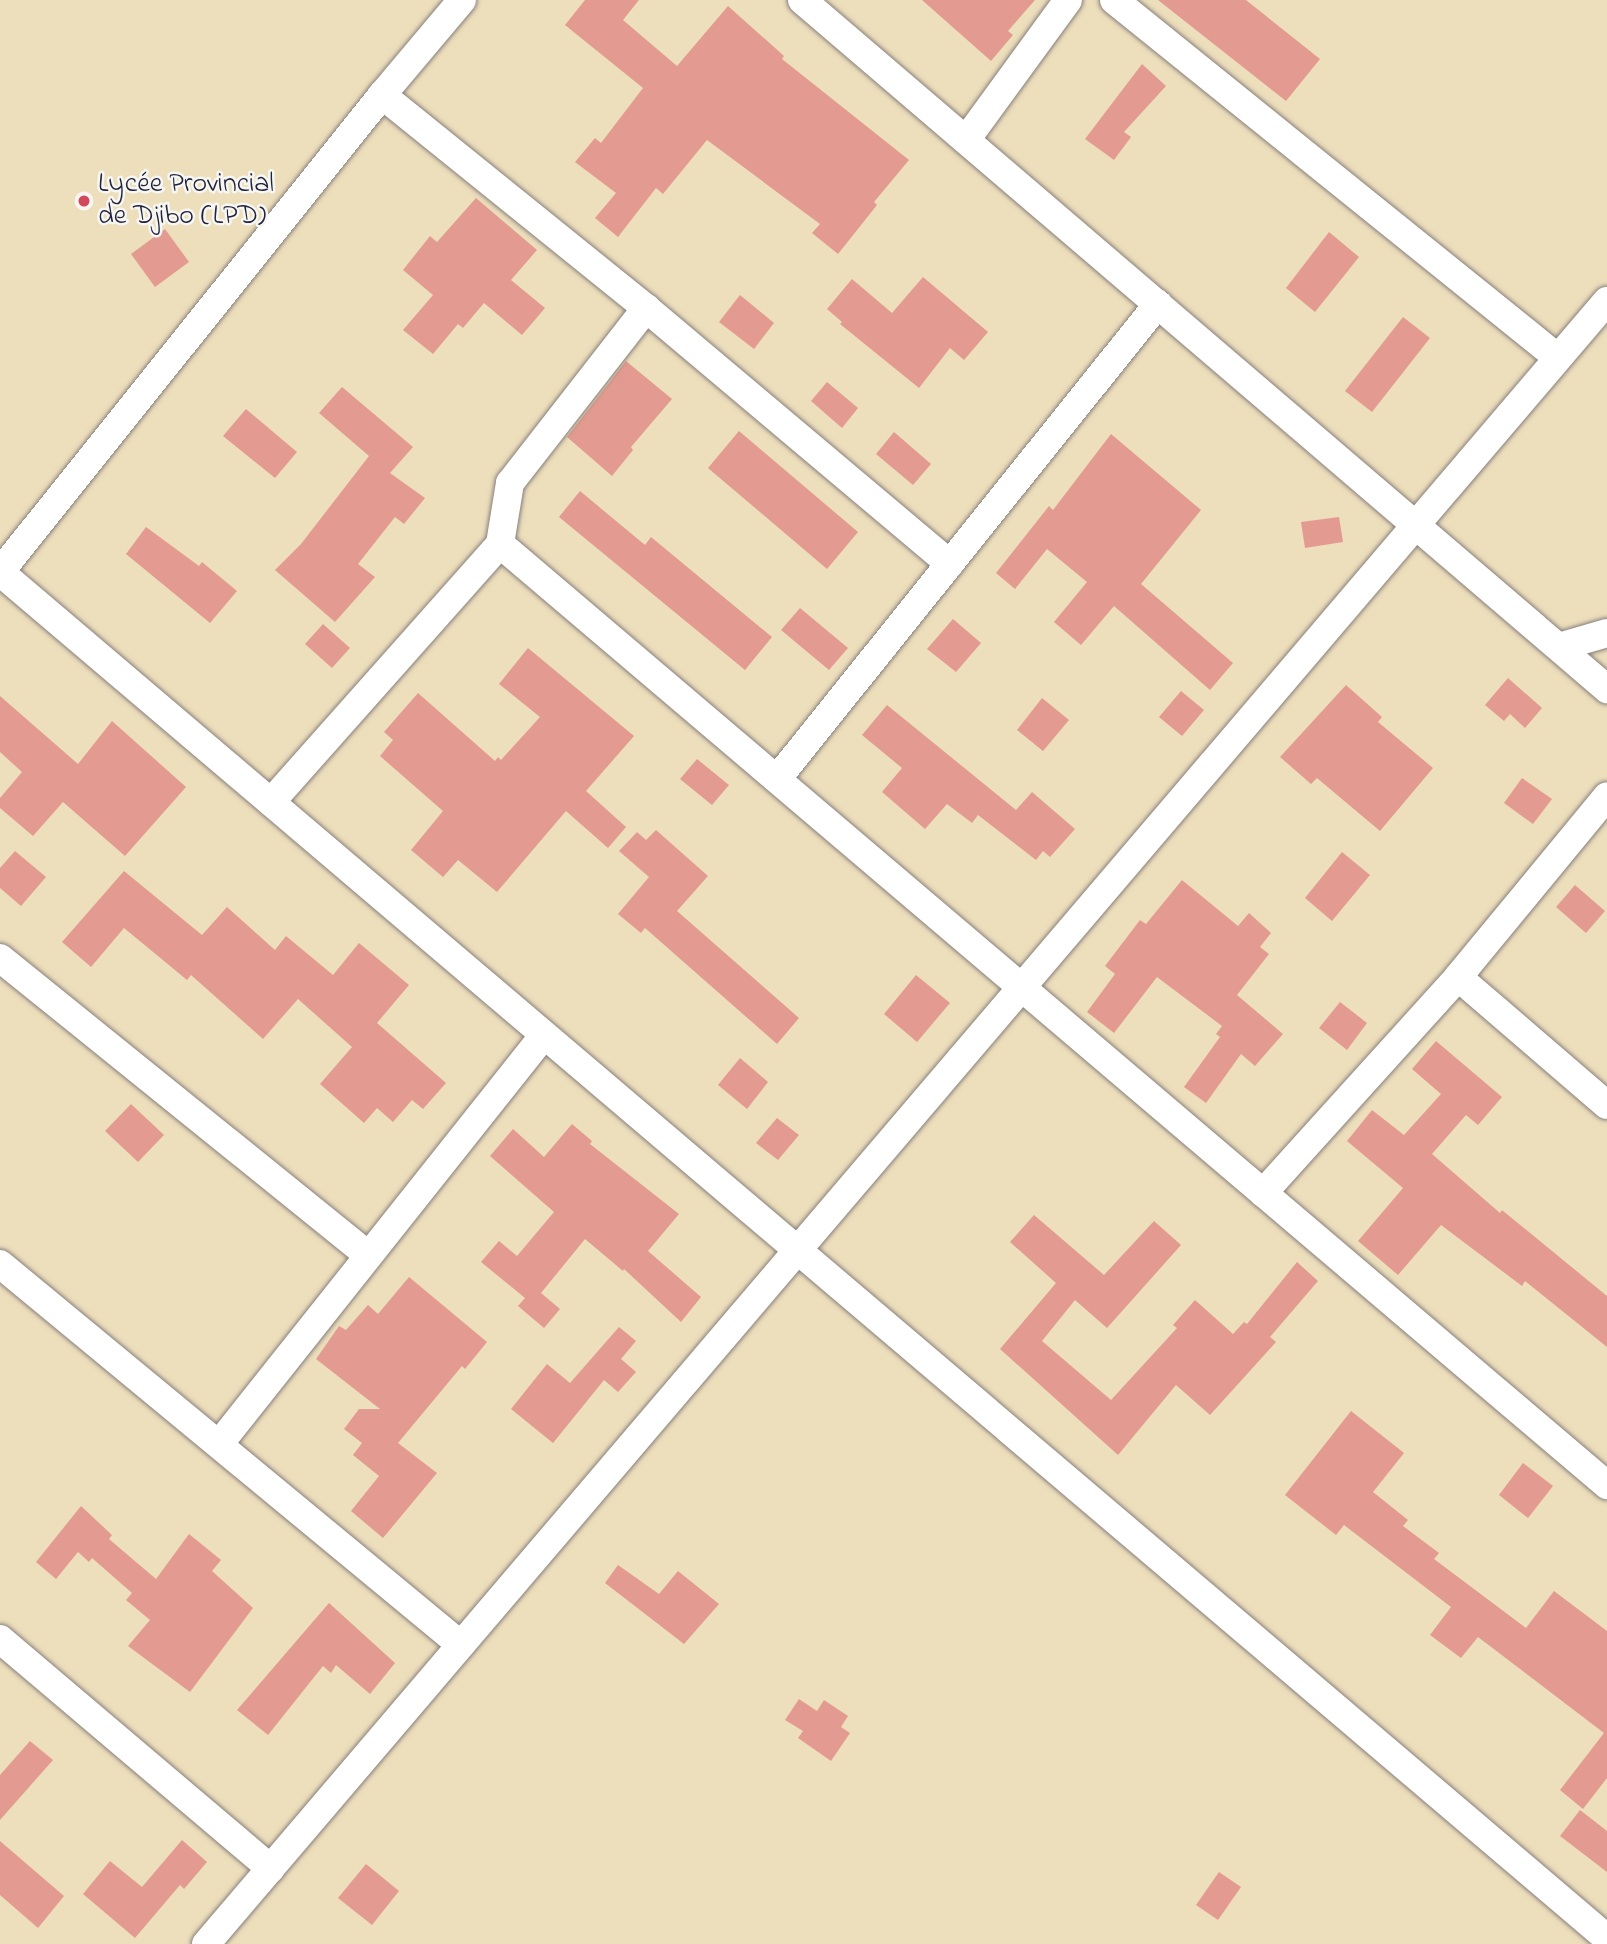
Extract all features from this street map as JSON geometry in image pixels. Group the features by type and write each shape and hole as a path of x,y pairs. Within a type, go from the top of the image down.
{"street":[{"path":"462,0 382,95 0,572 1607,1938"},
{"path":"802,0 1607,689"},
{"path":"967,140 1068,0"},
{"path":"1114,0 1558,358"},
{"path":"382,95 646,308 950,564"},
{"path":"206,1944 1607,301"},
{"path":"777,779 1158,304"},
{"path":"271,802 500,544 510,483 646,308"},
{"path":"500,544 1607,1485"},
{"path":"1559,647 1607,633"},
{"path":"1264,1193 1458,977 1607,796"},
{"path":"0,958 367,1254"},
{"path":"1458,977 1607,1105"},
{"path":"220,1443 367,1254 544,1035"},
{"path":"0,1264 220,1443 461,1645"},
{"path":"0,1639 271,1868"}],"building":[{"path":"585,0 639,0 623,20 677,66 728,6 784,56 782,59 909,160 874,202 877,205 838,254 812,233 820,224 707,140 663,194 656,188 618,237 595,218 616,193 575,162 595,138 601,143 643,88 565,25"},
{"path":"922,0 1035,0 1008,31 1013,35 991,61"},
{"path":"1158,0 1246,0 1320,59 1286,101"},
{"path":"1142,64 1166,86 1124,132 1131,137 1114,160 1085,139"},
{"path":"476,198 537,250 511,280 545,308 522,335 484,303 463,328 458,324 433,354 403,330 433,295 403,270 430,236 437,242"},
{"path":"165,229 189,262 155,287 131,254"},
{"path":"1329,232 1359,257 1315,312 1286,288"},
{"path":"923,277 988,332 964,360 950,348 919,388 840,324 842,322 827,309 852,279 892,313"},
{"path":"740,295 774,323 754,349 719,322"},
{"path":"1403,317 1430,338 1372,412 1345,391"},
{"path":"626,361 672,399 631,447 633,450 612,476 567,437"},
{"path":"827,382 858,408 842,428 811,401"},
{"path":"342,387 413,447 390,473 425,498 404,524 395,517 358,564 375,577 335,622 275,570 301,544 369,456 319,413"},
{"path":"246,409 297,452 275,478 223,436"},
{"path":"739,431 858,532 827,569 708,468"},
{"path":"894,432 931,464 913,485 876,454"},
{"path":"1111,434 1201,510 1141,584 1233,663 1210,690 1114,606 1081,645 1054,622 1087,582 1047,549 1015,589 996,573 1049,506 1053,510"},
{"path":"580,491 645,545 651,537 772,637 745,670 559,517"},
{"path":"1339,517 1343,542 1305,548 1301,522"},
{"path":"146,527 199,566 202,562 237,591 210,623 126,554"},
{"path":"800,608 848,648 829,670 781,630"},
{"path":"953,619 981,643 956,672 927,649"},
{"path":"323,624 350,648 332,668 305,644"},
{"path":"528,648 634,736 586,791 626,827 608,848 566,811 497,892 458,860 443,877 411,850 443,811 380,756 393,740 384,732 418,693 495,761 498,757 501,760 540,717 499,684"},
{"path":"1508,678 1542,708 1525,728 1510,714 1504,721 1485,705"},
{"path":"1346,685 1382,717 1378,722 1433,768 1380,831 1317,778 1311,784 1280,757"},
{"path":"1181,691 1204,710 1182,736 1159,717"},
{"path":"0,696 78,764 112,721 186,787 125,856 63,802 33,836 0,808 0,798 22,772 0,752"},
{"path":"1042,698 1069,720 1043,751 1017,730"},
{"path":"887,705 1016,810 1032,792 1075,829 1050,857 1043,851 1036,860 978,815 972,823 947,804 925,829 882,792 902,768 862,735"},
{"path":"697,759 729,785 712,805 680,779"},
{"path":"1522,778 1552,799 1533,824 1504,803"},
{"path":"656,830 708,876 677,911 799,1018 777,1044 645,928 641,933 618,914 649,877 619,851 637,832 646,840"},
{"path":"15,851 46,877 21,906 0,888 0,868"},
{"path":"1342,852 1370,875 1332,921 1305,898"},
{"path":"124,871 202,935 227,907 275,950 286,936 333,975 359,943 409,985 377,1023 446,1083 423,1109 412,1100 393,1122 377,1108 364,1123 320,1084 352,1047 298,999 263,1039 191,975 187,980 124,928 91,967 62,942"},
{"path":"1182,880 1238,926 1249,913 1271,933 1260,947 1269,954 1237,995 1283,1034 1255,1066 1241,1054 1206,1103 1184,1087 1220,1037 1216,1034 1222,1026 1157,977 1114,1033 1087,1012 1115,974 1105,966 1140,920 1146,924"},
{"path":"1575,885 1605,911 1586,933 1556,907"},
{"path":"916,975 950,1003 917,1042 884,1014"},
{"path":"1340,1002 1367,1023 1347,1050 1319,1028"},
{"path":"1436,1041 1502,1097 1478,1125 1466,1115 1432,1154 1500,1213 1502,1210 1607,1296 1607,1347 1525,1281 1522,1286 1441,1225 1398,1275 1358,1241 1403,1188 1347,1141 1372,1110 1404,1135 1441,1094 1412,1069"},
{"path":"740,1058 768,1082 747,1109 718,1085"},
{"path":"131,1104 164,1135 138,1162 105,1131"},
{"path":"777,1118 799,1135 778,1160 756,1143"},
{"path":"572,1124 592,1141 590,1144 679,1214 648,1251 701,1297 681,1322 624,1269 623,1271 585,1239 541,1293 560,1309 544,1328 518,1306 525,1298 481,1262 499,1241 517,1256 554,1212 490,1156 513,1129 544,1157"},
{"path":"1034,1215 1104,1275 1154,1221 1181,1245 1107,1328 1075,1300 1042,1341 1111,1400 1177,1328 1173,1325 1195,1300 1233,1334 1244,1322 1247,1324 1297,1262 1318,1281 1270,1337 1276,1342 1210,1415 1176,1385 1118,1455 1000,1349 1056,1283 1010,1242"},
{"path":"409,1277 487,1342 465,1369 462,1366 398,1443 437,1473 383,1538 351,1511 379,1476 353,1455 362,1443 344,1429 359,1409 380,1409 316,1359 339,1326 346,1330 368,1305 378,1314"},
{"path":"619,1327 636,1341 621,1359 636,1372 618,1392 604,1380 553,1443 511,1409 547,1364 570,1383"},
{"path":"1351,1411 1404,1453 1373,1492 1408,1520 1403,1526 1439,1553 1434,1559 1526,1628 1554,1591 1607,1631 1607,1778 1583,1809 1560,1790 1604,1733 1478,1637 1461,1658 1430,1635 1451,1607 1344,1525 1336,1535 1285,1495"},
{"path":"1523,1463 1553,1486 1528,1518 1499,1495"},
{"path":"81,1506 112,1535 109,1539 156,1579 189,1534 221,1560 212,1571 253,1608 190,1692 128,1646 150,1620 126,1600 132,1593 92,1558 89,1562 78,1552 56,1579 36,1562"},
{"path":"618,1565 659,1594 678,1571 719,1604 684,1644 605,1583"},
{"path":"329,1603 395,1663 370,1694 336,1665 331,1673 323,1666 268,1735 237,1710"},
{"path":"799,1699 817,1711 824,1700 848,1716 841,1727 850,1733 831,1761 798,1738 803,1731 785,1720"},
{"path":"30,1741 53,1760 0,1820 0,1775"},
{"path":"1580,1810 1607,1831 1607,1872 1560,1836"},
{"path":"182,1840 207,1862 184,1889 180,1885 135,1938 83,1894 110,1861 142,1887"},
{"path":"0,1841 64,1896 38,1928 0,1895"},
{"path":"366,1864 399,1891 372,1925 338,1898"},
{"path":"1219,1872 1241,1887 1218,1920 1196,1905"}],"place":[{"name":"Lycée Provincial de Djibo (LPD)","path":"84,201"}]}
